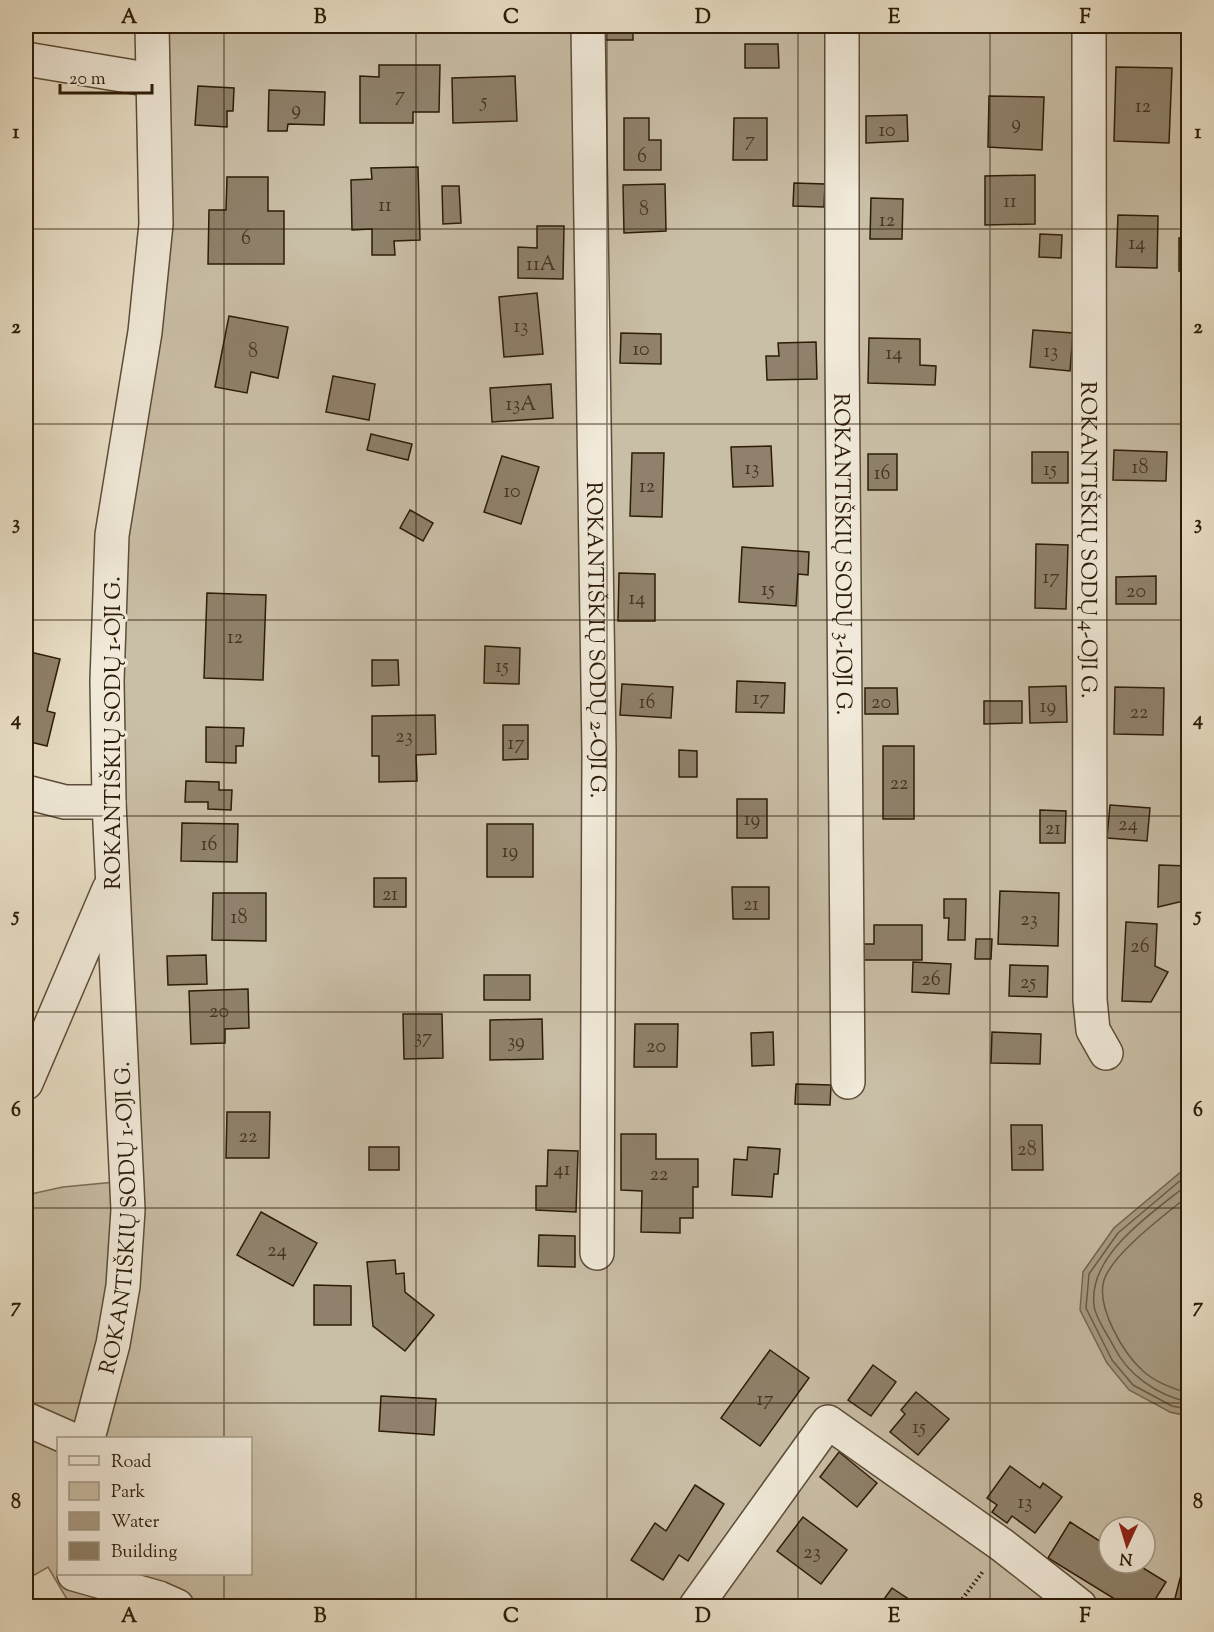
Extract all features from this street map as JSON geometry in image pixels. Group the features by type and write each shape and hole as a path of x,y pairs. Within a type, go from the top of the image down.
{"street":[{"name":"ROKANTIŠKIŲ SODŲ 1-OJI G.","path":"88,1437 113,1344 123,1287 128,1210 112,881 107,681 112,535 145,332 156,224 152,26"},
{"name":"ROKANTIŠKIŲ SODŲ 2-OJI G.","path":"588,26 599,751 597,1253"},
{"name":"ROKANTIŠKIŲ SODŲ 3-IOJI G.","path":"842,26 842,348 848,1082"},
{"name":"ROKANTIŠKIŲ SODŲ 4-OJI G.","path":"1089,26 1090,1000 1093,1030 1106,1053"},
{"path":"26,59 152,80"},
{"path":"26,792 65,802 109,802"},
{"path":"26,1083 112,881"},
{"path":"26,1419 67,1437"},
{"path":"696,1606 828,1422 1002,1545 1080,1606"},
{"path":"78,1575 159,1598 177,1606"}],"path":[{"path":"957,1606 1002,1545"}],"green space":[{"path":"136,26 1188,26 1188,1166 1114,1228 1083,1272 1170,1412 1188,1416 1188,1606 71,1606 48,1567 26,1580 26,1195 63,1187 115,1182 128,368 147,184"}],"water":[{"path":"1188,1166 1188,1416 1170,1412 1129,1390 1107,1363 1080,1310 1083,1272 1114,1228"}],"building":[{"path":"602,26 633,26 633,40 602,40"},
{"path":"873,26 902,26 902,31 872,30"},
{"path":"745,44 778,44 779,68 745,68"},
{"path":"379,65 440,65 439,112 413,112 413,123 360,123 360,76 379,77"},
{"path":"1116,67 1172,68 1169,143 1114,141"},
{"path":"515,76 517,121 453,123 452,78"},
{"path":"198,86 234,88 233,111 227,111 227,127 195,125"},
{"path":"269,90 325,92 324,125 288,124 287,131 268,131"},
{"path":"989,96 1044,97 1042,150 988,147"},
{"path":"907,115 908,141 866,143 866,116"},
{"path":"624,118 649,118 649,140 661,140 661,170 624,170"},
{"path":"734,118 767,118 767,160 733,160"},
{"path":"418,167 420,240 394,241 395,255 372,255 372,229 352,230 351,180 372,179 371,168"},
{"path":"1035,175 1035,224 985,225 985,176"},
{"path":"227,177 268,177 268,211 284,211 284,264 208,264 209,210 226,210"},
{"path":"794,183 825,184 824,207 793,206"},
{"path":"665,184 666,231 624,233 623,185"},
{"path":"442,186 459,186 461,223 443,224"},
{"path":"871,198 903,199 902,239 870,239"},
{"path":"1118,215 1158,216 1157,268 1116,267"},
{"path":"537,226 564,226 563,279 518,278 518,247 537,248"},
{"path":"1040,234 1062,235 1061,258 1039,257"},
{"path":"1179,238 1188,238 1188,271 1179,271"},
{"path":"537,293 543,354 504,357 499,297"},
{"path":"229,316 288,327 278,378 251,372 247,393 215,387"},
{"path":"1033,330 1073,333 1070,371 1030,367"},
{"path":"621,333 661,334 661,364 620,363"},
{"path":"869,338 920,339 920,365 936,366 935,385 868,383"},
{"path":"816,342 817,379 767,380 766,356 779,356 778,343"},
{"path":"333,376 375,384 369,420 326,412"},
{"path":"551,384 553,418 492,422 490,388"},
{"path":"371,434 412,444 408,460 367,450"},
{"path":"771,446 773,486 733,487 731,447"},
{"path":"1114,450 1167,452 1166,481 1113,480"},
{"path":"1032,452 1068,452 1068,483 1032,483"},
{"path":"632,453 664,453 662,517 630,516"},
{"path":"868,454 897,454 897,490 868,490"},
{"path":"502,456 539,467 521,524 484,512"},
{"path":"410,510 433,523 423,541 400,528"},
{"path":"1036,544 1068,545 1066,609 1035,608"},
{"path":"742,547 809,552 808,575 798,574 796,606 739,602"},
{"path":"619,573 655,574 655,621 618,621"},
{"path":"1156,576 1156,604 1116,604 1116,577"},
{"path":"207,593 266,595 263,680 204,678"},
{"path":"485,646 520,648 519,684 484,683"},
{"path":"26,651 60,659 47,711 55,713 47,746 26,741"},
{"path":"372,660 398,660 399,685 372,686"},
{"path":"737,681 785,683 784,713 736,712"},
{"path":"622,684 673,687 671,718 620,715"},
{"path":"1066,686 1067,722 1030,723 1029,687"},
{"path":"1115,687 1164,688 1163,735 1114,734"},
{"path":"865,688 897,688 898,714 865,714"},
{"path":"984,701 1022,701 1022,723 984,724"},
{"path":"435,715 436,754 416,755 417,781 379,782 379,756 372,756 372,716"},
{"path":"503,725 528,725 528,759 503,760"},
{"path":"206,727 244,728 243,746 236,746 236,763 206,762"},
{"path":"883,746 914,746 914,819 883,819"},
{"path":"679,750 697,751 697,777 679,777"},
{"path":"186,781 219,782 219,790 232,790 231,810 208,809 208,802 185,802"},
{"path":"737,799 767,799 767,838 737,838"},
{"path":"1110,805 1150,808 1147,841 1107,838"},
{"path":"1040,810 1066,811 1065,843 1040,843"},
{"path":"182,823 238,824 237,862 181,861"},
{"path":"487,824 533,824 533,877 487,877"},
{"path":"1159,865 1188,866 1188,900 1158,907"},
{"path":"374,878 406,878 406,907 374,907"},
{"path":"732,887 769,887 769,919 733,919"},
{"path":"1000,891 1059,893 1058,946 998,944"},
{"path":"213,893 266,893 266,941 212,940"},
{"path":"944,899 966,899 965,940 948,940 949,918 944,918"},
{"path":"1126,922 1157,924 1155,966 1168,972 1151,1002 1122,1001"},
{"path":"874,925 922,925 922,960 864,960 864,944 874,944"},
{"path":"976,939 992,939 991,959 975,959"},
{"path":"206,955 207,984 168,985 167,956"},
{"path":"913,962 951,964 949,994 912,992"},
{"path":"1010,965 1048,966 1047,997 1009,996"},
{"path":"484,975 530,975 530,1000 484,1000"},
{"path":"248,989 249,1028 225,1029 225,1043 191,1044 189,991"},
{"path":"403,1014 442,1014 443,1058 404,1059"},
{"path":"542,1019 543,1059 490,1060 490,1020"},
{"path":"635,1024 678,1024 677,1067 634,1067"},
{"path":"773,1032 774,1065 752,1066 751,1033"},
{"path":"992,1032 1041,1034 1040,1064 991,1063"},
{"path":"796,1084 831,1085 830,1105 795,1104"},
{"path":"227,1112 270,1112 269,1158 226,1158"},
{"path":"1011,1125 1042,1125 1043,1170 1012,1170"},
{"path":"621,1134 656,1134 656,1159 698,1159 698,1187 693,1187 693,1218 680,1218 680,1233 641,1232 642,1191 621,1190"},
{"path":"369,1147 399,1147 399,1170 369,1170"},
{"path":"748,1147 780,1149 778,1174 774,1174 772,1197 732,1195 734,1159 747,1160"},
{"path":"548,1150 578,1151 576,1212 536,1210 536,1186 547,1186"},
{"path":"261,1212 317,1243 293,1286 237,1255"},
{"path":"539,1235 575,1236 575,1267 538,1266"},
{"path":"395,1260 396,1274 404,1273 405,1292 434,1315 405,1351 373,1326 367,1262"},
{"path":"314,1285 351,1286 351,1325 314,1325"},
{"path":"770,1350 809,1378 760,1446 721,1418"},
{"path":"873,1365 896,1382 871,1416 848,1400"},
{"path":"916,1392 949,1419 918,1455 890,1432 905,1414 901,1410"},
{"path":"381,1396 436,1399 434,1435 379,1431"},
{"path":"839,1452 877,1483 857,1507 820,1477"},
{"path":"1010,1466 1040,1488 1043,1483 1062,1497 1035,1533 1012,1516 1007,1523 992,1512 997,1505 987,1498"},
{"path":"695,1485 724,1504 688,1561 679,1555 663,1580 631,1560 655,1523 666,1531"},
{"path":"803,1517 847,1550 821,1584 777,1551"},
{"path":"1070,1522 1097,1539 1097,1575 1155,1575 1166,1582 1151,1606 1126,1606 1048,1558"},
{"path":"1181,1575 1188,1577 1188,1606 1173,1606"},
{"path":"892,1588 910,1600 906,1606 879,1606"}]}
